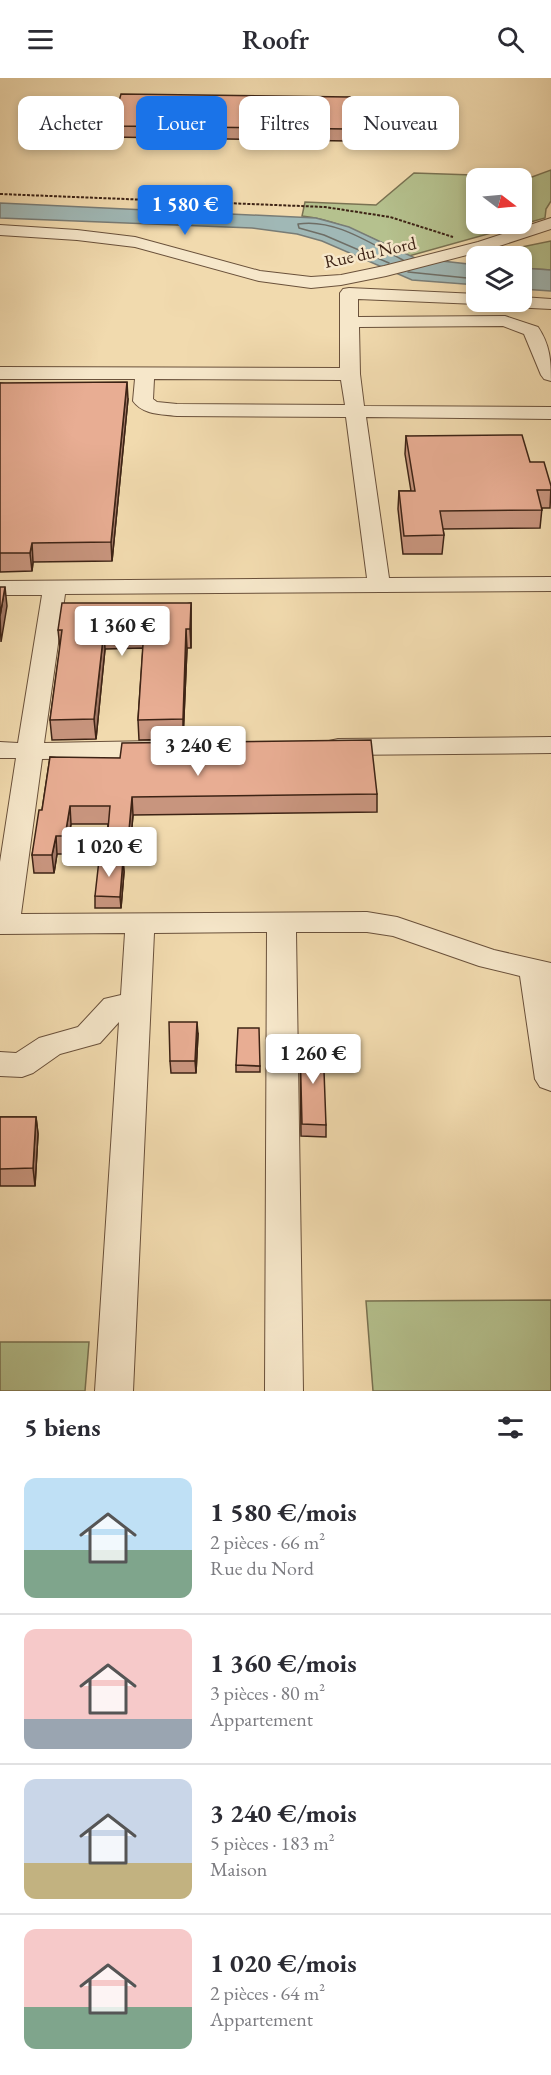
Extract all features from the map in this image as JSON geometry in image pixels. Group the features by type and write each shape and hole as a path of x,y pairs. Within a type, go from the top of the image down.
{"street":[{"name":"Rue du Nord","path":"479,246 551,223"},
{"name":"Rue du Nord","path":"0,230 122,240 177,252 270,279 325,282 371,274 466,250"},
{"name":"Rue du Nord","path":"489,246 551,235"},
{"path":"325,282 349,293 466,298"},
{"path":"349,293 350,374 379,585"},
{"path":"532,303 551,304"},
{"path":"350,322 505,321 518,324 532,331 551,375"},
{"path":"0,373 350,374"},
{"path":"145,373 143,401 152,407 177,410 551,413"},
{"path":"0,588 551,584"},
{"path":"55,587 2,924 367,922 397,927 489,959 543,971 551,1079"},
{"path":"315,747 551,745"},
{"path":"0,750 184,749"},
{"path":"281,922 284,1391"},
{"path":"114,1391 140,923"},
{"path":"0,1064 22,1065 50,1046 89,1035 115,1006 136,1003"}],"path":[{"path":"0,194 366,210 434,228 465,242 466,250"}],"green space":[{"path":"551,170 551,201 546,209 545,218 532,222 532,177"},
{"path":"414,173 466,175 466,234 488,234 409,256 344,226 302,216 305,202 376,205"},
{"path":"551,241 551,270 532,269 532,246 526,246"},
{"path":"551,1300 551,1391 373,1391 366,1301"},
{"path":"0,1342 89,1342 85,1391 0,1391"}],"water":[{"path":"0,203 316,218 349,227 415,258 466,264 466,284 412,280 322,241 297,234 252,228 0,218"},
{"path":"532,269 551,270 551,291 532,290"}],"building":[{"path":"121,94 274,96 239,96 239,128 227,127 227,96 136,96 136,126 124,126 124,96 120,96"},
{"path":"330,97 342,97 342,129 330,129"},
{"path":"127,382 111,542 32,543 30,553 0,553 0,383"},
{"path":"522,435 530,462 544,462 551,486 551,490 537,490 542,510 440,511 444,535 404,536 399,491 415,491 406,436"},
{"path":"0,587 5,587 0,616"},
{"path":"62,603 191,603 190,629 186,629 183,719 138,720 144,629 104,630 94,719 50,720 62,630 58,630"},
{"path":"371,740 377,794 132,797 128,841 107,841 110,806 70,806 65,836 56,836 52,855 32,855 50,757 120,758 122,743"},
{"path":"99,860 123,860 120,897 95,896"},
{"path":"169,1022 197,1022 195,1061 170,1061"},
{"path":"238,1028 259,1028 260,1066 236,1065"},
{"path":"300,1044 323,1044 326,1125 302,1124"},
{"path":"0,1117 36,1117 33,1168 0,1169"}]}
